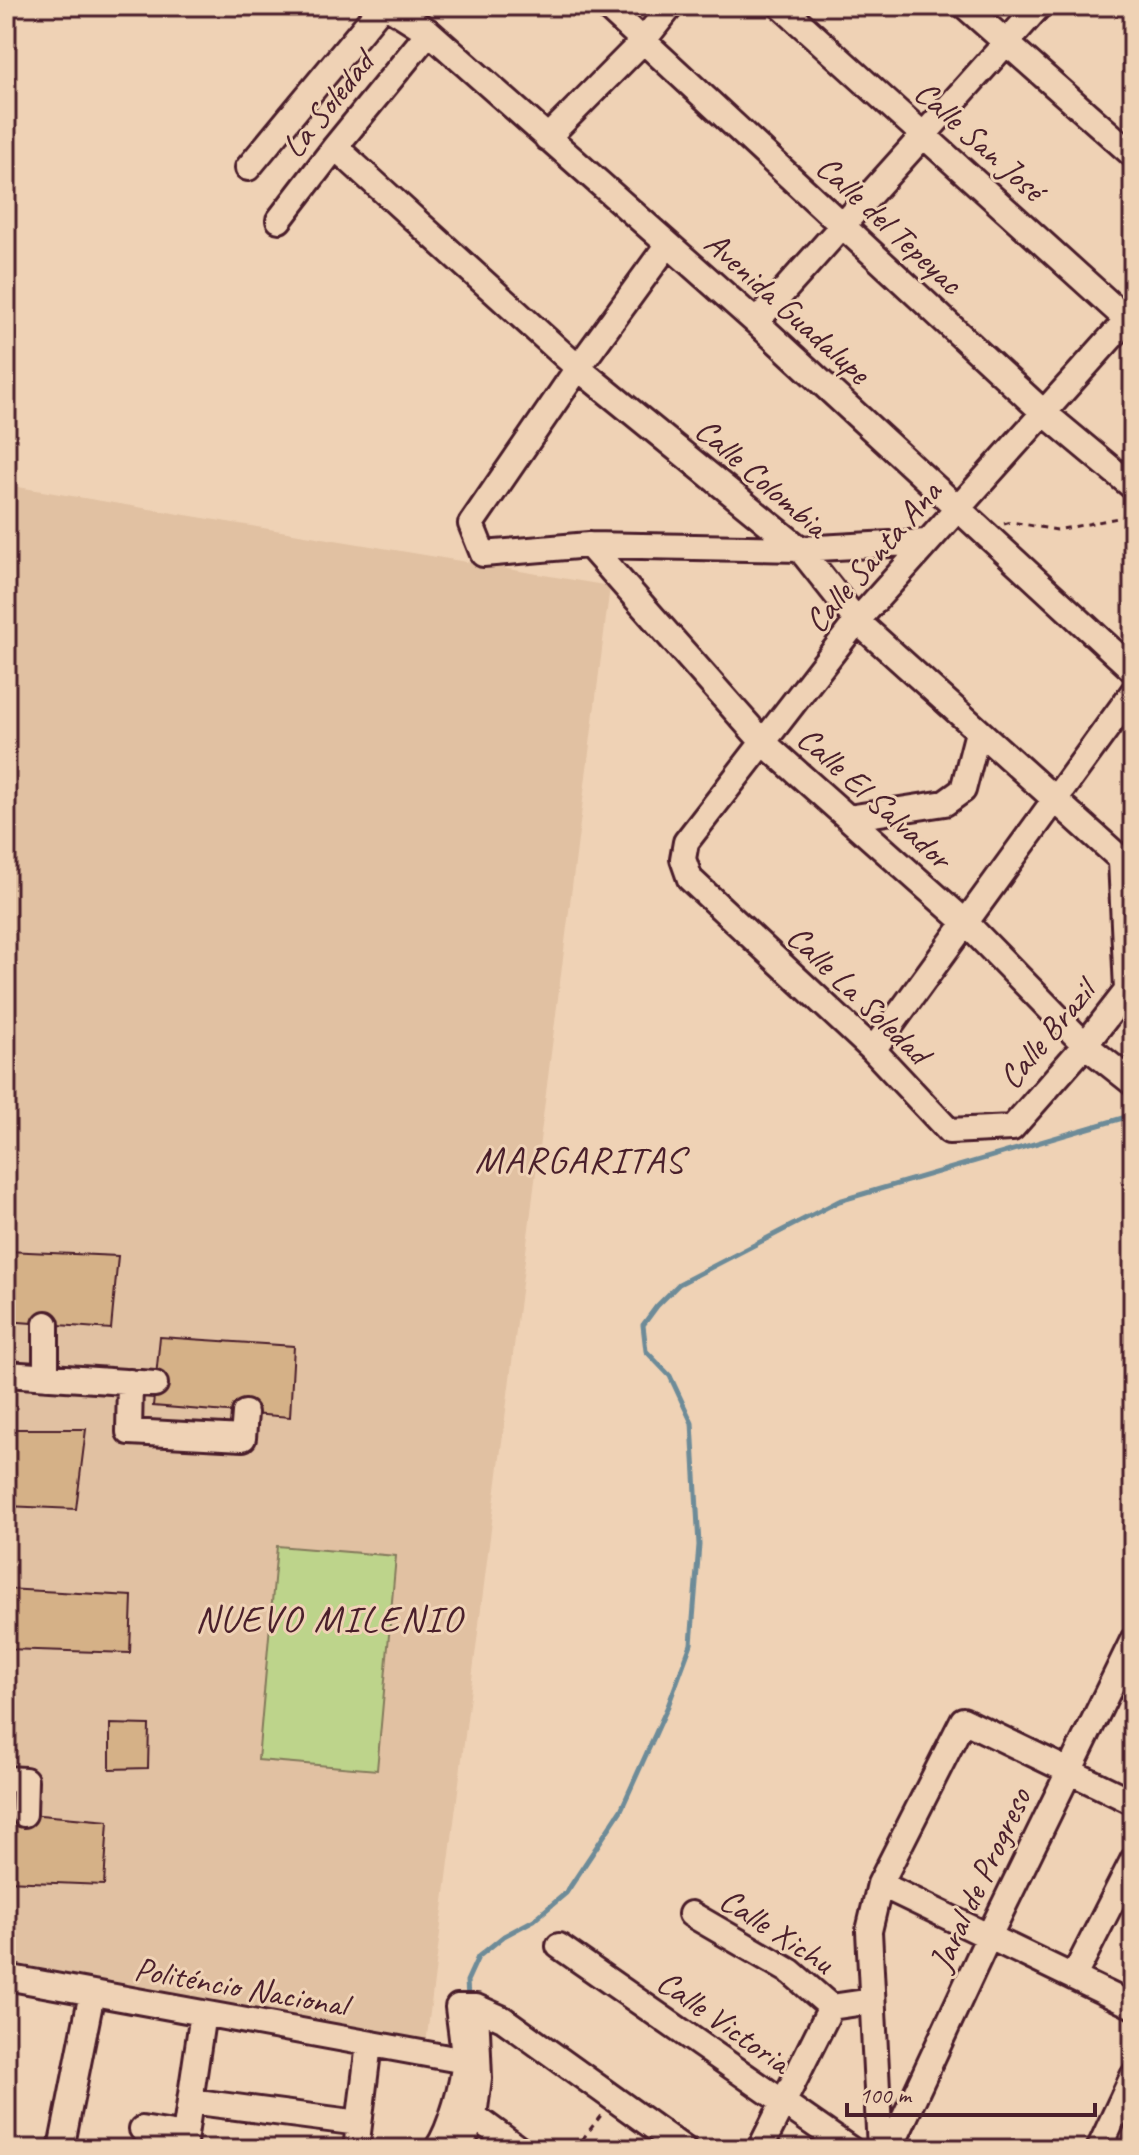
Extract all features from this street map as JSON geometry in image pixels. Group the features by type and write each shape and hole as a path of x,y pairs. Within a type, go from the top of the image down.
{"street":[{"path":"248,168 382,6"},
{"name":"Avenida Guadalupe","path":"388,6 429,32 756,322 1133,670"},
{"name":"Calle del Tepeyac","path":"606,6 1043,412 1133,487"},
{"path":"547,138 643,41 671,6"},
{"name":"Calle San José","path":"781,6 1131,319"},
{"path":"965,6 1133,155"},
{"path":"756,322 1039,6"},
{"name":"La Soledad","path":"279,220 429,32"},
{"name":"Calle Colombia","path":"335,147 578,368 800,549 857,621 1127,865"},
{"path":"668,244 471,524 483,554 589,545 800,549 926,542"},
{"name":"Calle Santa Ana","path":"683,859 686,842 857,621 1043,412 1131,319"},
{"name":"Calle El Salvador","path":"589,545 764,743 965,922 1085,1045 1133,1083"},
{"path":"873,1050 1133,692"},
{"path":"848,818 945,803 963,790 978,732"},
{"name":"Calle La Soledad","path":"683,859 690,879 873,1050 949,1131 1012,1128"},
{"path":"1127,865 1130,987"},
{"name":"Calle Brazil","path":"1012,1128 1085,1045 1130,987"},
{"path":"46,1324 46,1377"},
{"path":"6,1374 155,1384"},
{"path":"130,1382 129,1432 243,1438 245,1413"},
{"name":"Jaral de Progreso","path":"890,2149 989,1936 1133,1640"},
{"path":"880,2149 869,1931 880,1884 963,1720 1133,1802"},
{"path":"6,1779 25,1780 24,1814"},
{"path":"1074,1976 1133,1860"},
{"path":"880,1884 1133,2006"},
{"name":"Calle Xichu","path":"691,1914 791,1972 831,2007 872,2001"},
{"name":"Calle Victoria","path":"559,1946 850,2149"},
{"name":"Politéncio Nacional","path":"6,1977 465,2061"},
{"path":"61,2149 92,1993"},
{"path":"460,2149 465,2110 467,2007"},
{"path":"467,2007 503,2019 684,2149"},
{"path":"437,2149 465,2110 479,2078 467,2007"},
{"path":"760,2149 831,2007"},
{"path":"142,2129 184,2142 203,2013"},
{"path":"356,2149 369,2044"},
{"path":"1099,2149 1133,2076"},
{"path":"190,2101 359,2123"},
{"path":"465,2110 519,2149"}],"path":[{"path":"982,532 1011,522 1057,530 1133,515"},
{"path":"575,2149 614,2099"}],"shaded area":[{"path":"6,485 610,586 426,2044 6,1961"}],"green space":[{"path":"277,1546 396,1556 377,1770 258,1760"}],"building":[{"path":"6,1251 118,1256 111,1329 6,1321"},
{"path":"160,1337 294,1346 290,1417 153,1406"},
{"path":"6,1429 86,1429 76,1509 6,1506"},
{"path":"6,1589 132,1596 130,1653 6,1649"},
{"path":"110,1724 149,1725 148,1768 110,1769"},
{"path":"6,1812 108,1821 104,1885 6,1881"}],"waterway":[{"path":"468,1998 467,1981 478,1957 504,1936 534,1920 566,1893 621,1810 668,1706 691,1644 699,1545 692,1423 670,1376 646,1351 643,1325 657,1306 679,1284 839,1201 1133,1115"}],"district":[{"name":"MARGARITAS","path":"580,1159"},
{"name":"NUEVO MILENIO","path":"329,1618"}]}
